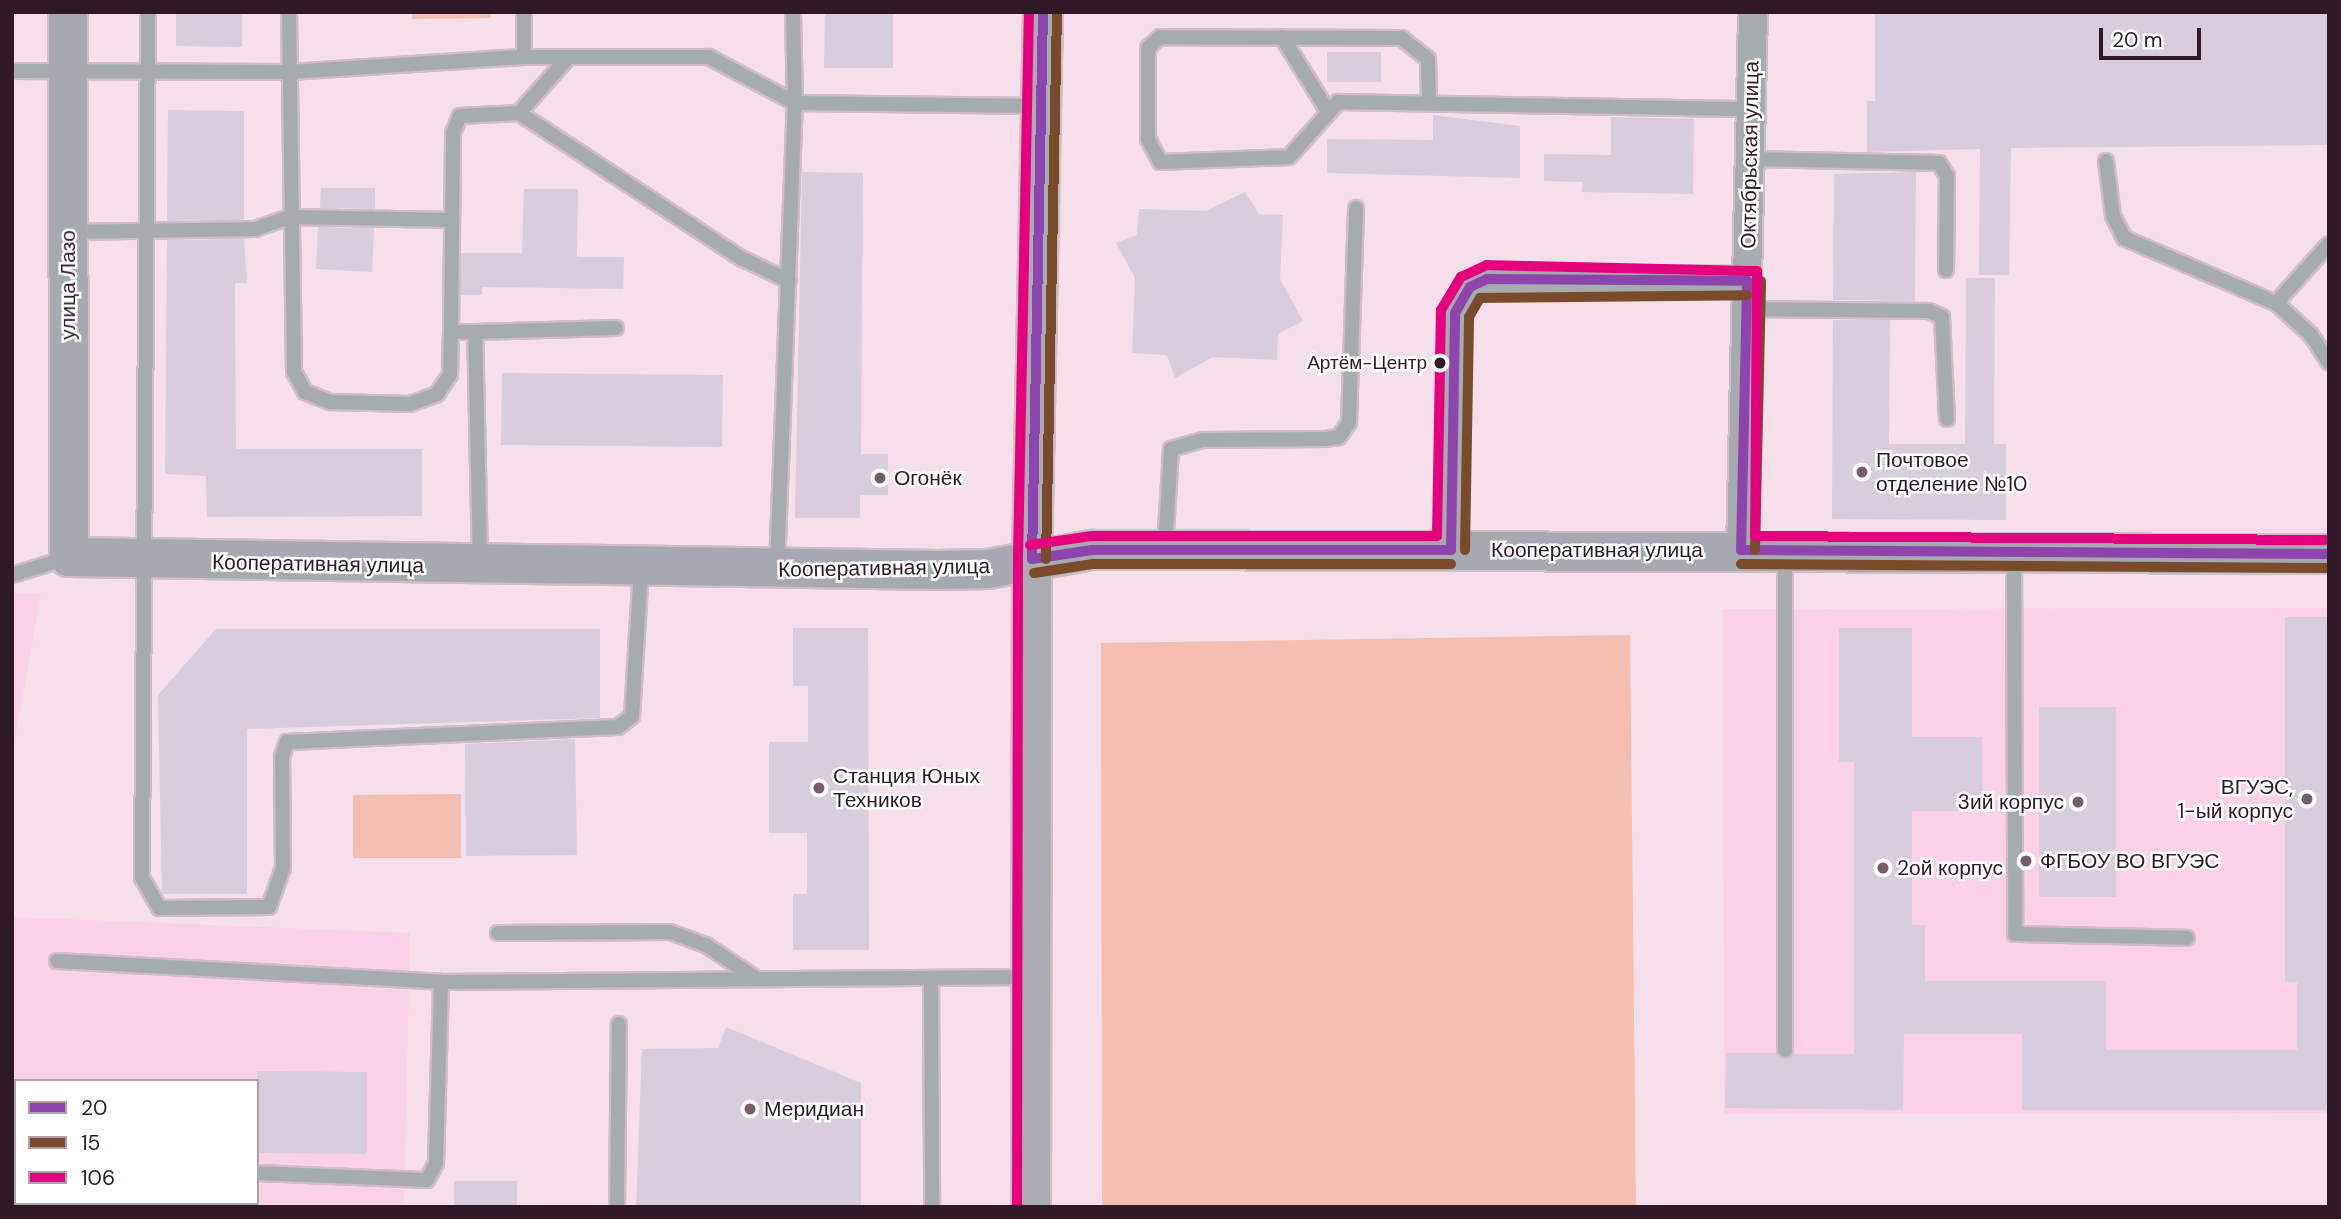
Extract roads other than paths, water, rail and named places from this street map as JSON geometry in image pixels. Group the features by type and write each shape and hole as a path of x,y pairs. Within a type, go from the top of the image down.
{"main road":[{"name":"улица Лазо","path":"68,12 69,557"},
{"path":"1031,1207 1032,558 1044,12"},
{"name":"Кооперативная улица","path":"69,557 480,568 777,570 988,569 1032,558 1164,549 2329,554"}],"street":[{"name":"Октябрьская улица","path":"1741,550 1753,12"},
{"path":"1451,550 1455,313 1470,287 1487,279 1747,281"}],"lane":[{"path":"148,12 142,878 159,908 269,907 283,868 282,757 287,743 618,727 632,716 641,570"},
{"path":"289,12 294,372 305,392 330,402 410,404 437,394 450,375 453,133 460,116 519,113 741,258 789,281"},
{"path":"524,12 524,57"},
{"path":"777,570 795,103 793,12"},
{"path":"1282,37 1327,110"},
{"path":"1429,103 1428,59 1401,38 1152,39 1153,156 1160,162 1289,157 1327,110 1338,102 1751,109"},
{"path":"12,71 289,72 524,57 709,57 795,103 1042,106"},
{"path":"519,113 567,59"},
{"path":"1750,159 1939,163 1947,176 1946,270"},
{"path":"2105,161 2113,216 2124,238 2276,303 2311,335 2329,363"},
{"path":"1164,549 1171,449 1203,440 1339,437 1349,422 1356,208"},
{"path":"68,232 255,229 290,217 451,220"},
{"path":"2276,303 2329,244"},
{"path":"1746,309 1929,311 1942,317 1947,419"},
{"path":"451,332 616,328"},
{"path":"475,332 480,568"},
{"path":"2014,551 2015,934 2187,938"},
{"path":"1784,552 1785,1050"},
{"path":"12,575 69,557"},
{"path":"498,933 670,932 706,945 757,979"},
{"path":"57,961 441,982 1031,977"},
{"path":"931,979 932,1207"},
{"path":"259,1173 427,1180 436,1163 441,982"},
{"path":"617,1207 620,1024"}],"place":[{"name":"Артём-Центр","path":"1440,363"},
{"name":"Почтовое отделение №10","path":"1862,472"},
{"name":"Огонёк","path":"880,478"},
{"name":"Станция Юных Техников","path":"819,788"},
{"name":"ВГУЭС, 1-ый корпус","path":"2307,799"},
{"name":"3ий корпус","path":"2078,802"},
{"name":"ФГБОУ ВО ВГУЭС","path":"2026,861"},
{"name":"2ой корпус","path":"1883,868"},
{"name":"Меридиан","path":"750,1109"}]}
